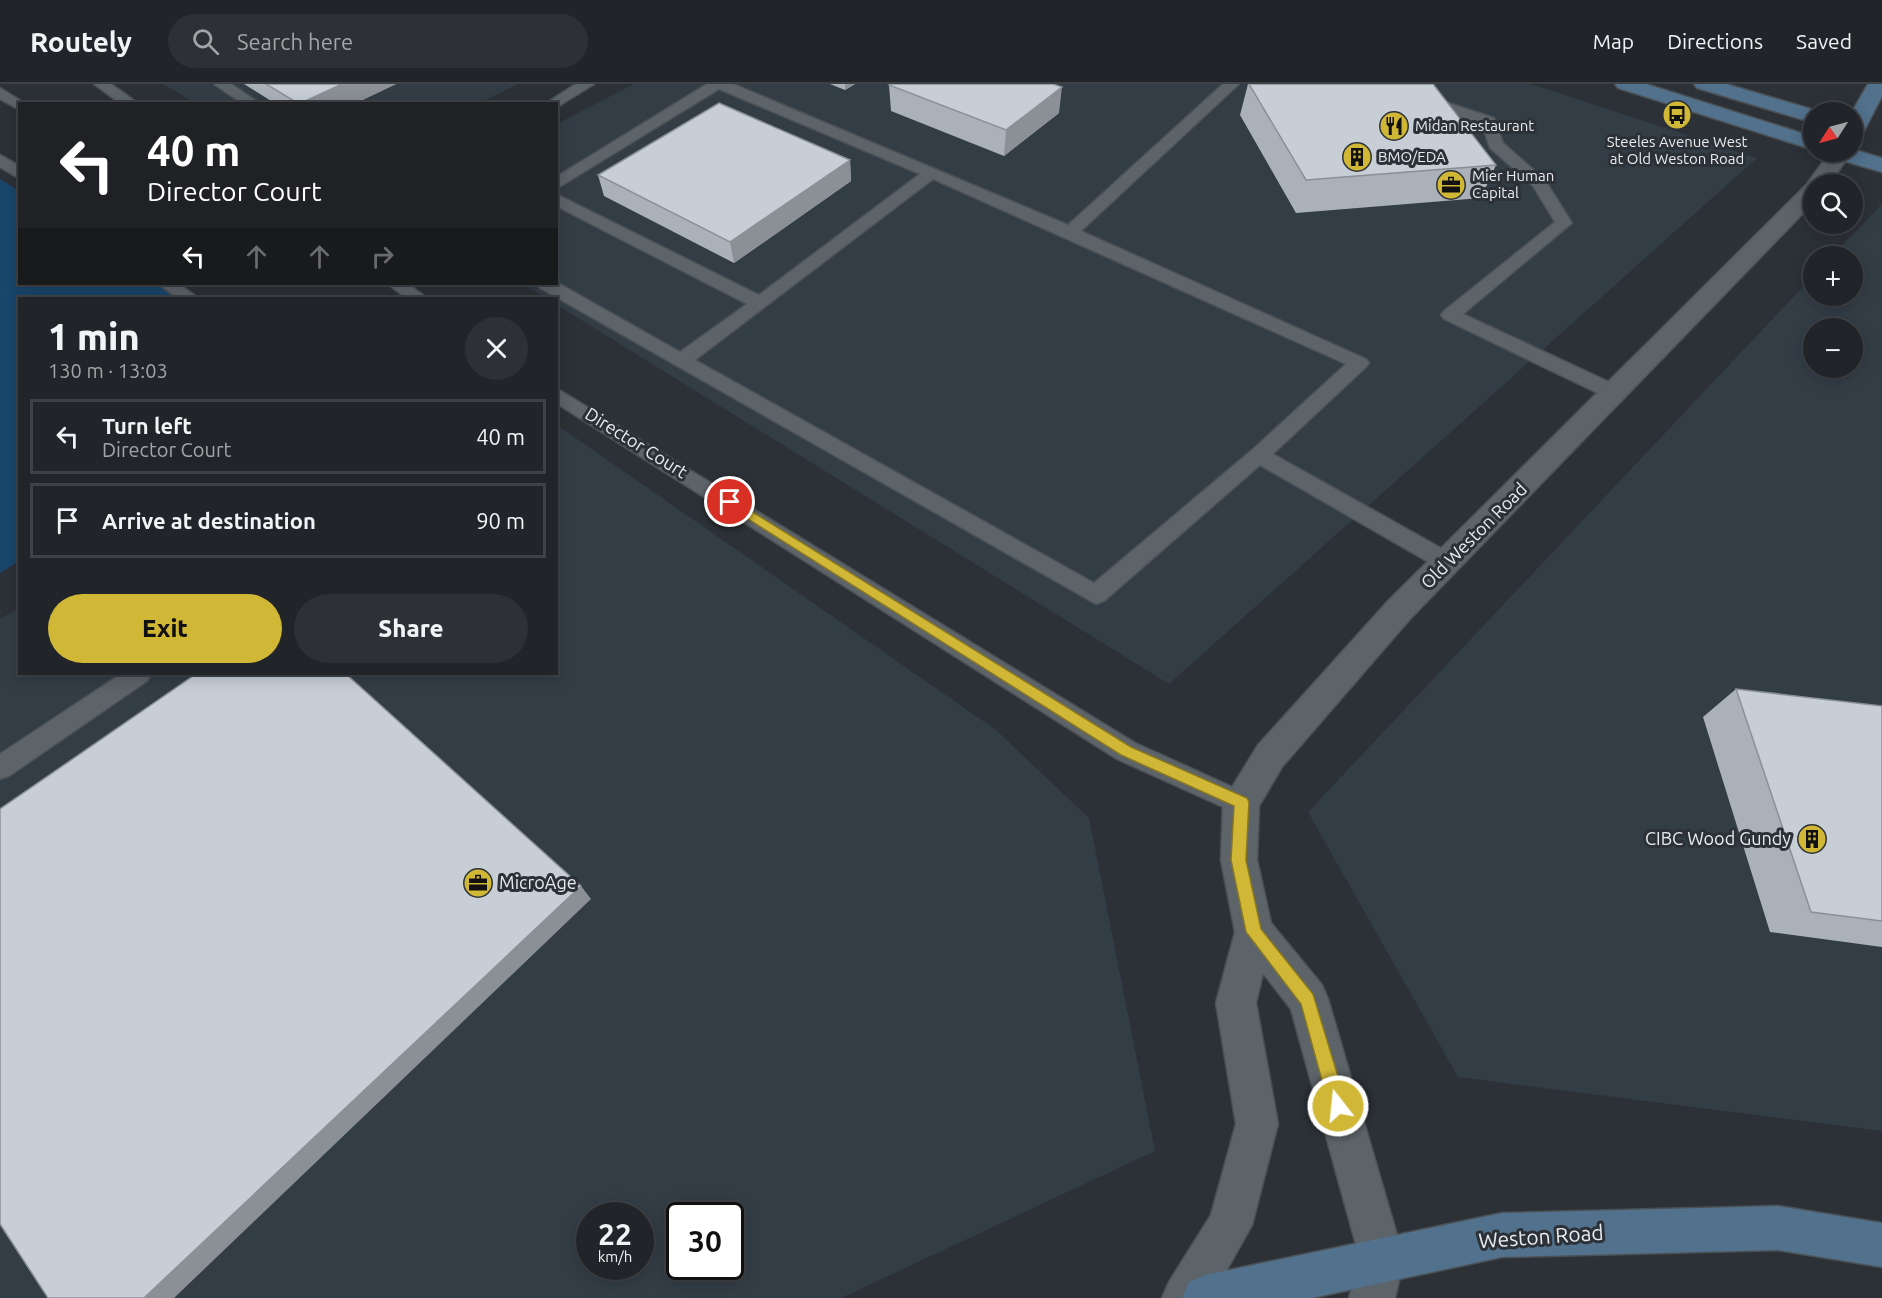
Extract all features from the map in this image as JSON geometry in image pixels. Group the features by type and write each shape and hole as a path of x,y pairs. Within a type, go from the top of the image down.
{"main road":[{"path":"1625,84 1803,141"},
{"path":"1704,84 1803,114"},
{"path":"1863,119 1878,84"},
{"path":"1863,159 1882,165"},
{"name":"Weston Road","path":"1205,1298 1377,1278 1502,1235 1778,1228 1882,1245"}],"street":[{"name":"Old Weston Road","path":"1241,802 1270,756 1399,610 1803,200"},
{"path":"1185,1298 1230,1225 1257,1124 1236,1003 1254,932 1239,860 1241,802"},
{"path":"1254,932 1308,999 1377,1278"}],"lane":[{"path":"102,84 129,102"},
{"path":"221,84 251,102"},
{"path":"556,102 587,84"},
{"path":"548,285 1096,595 1259,455 1359,363 1069,233 718,84 558,183"},
{"path":"1069,233 1232,84"},
{"path":"1377,84 1489,121 1496,145 1539,183 1564,223 1450,315 1615,393"},
{"path":"0,92 18,105"},
{"path":"0,160 18,173"},
{"path":"682,360 931,173"},
{"path":"558,200 760,303"},
{"path":"170,285 188,297"},
{"path":"398,285 416,297"},
{"name":"Director Court","path":"558,395 1126,751 1241,802"},
{"path":"1259,455 1447,562"},
{"path":"0,768 138,675"}],"shaded area":[{"path":"163,84 517,84 483,102 193,102"},
{"path":"634,84 1531,84 1757,158 1169,684 558,306 558,297 544,297 524,285 558,285 558,123"},
{"path":"0,179 18,190 18,285 165,285 184,297 18,297 18,562 0,573"},
{"path":"1882,204 1882,1131 1458,1077 1308,812 1803,287 1803,306 1863,306 1863,246 1842,246 1853,234 1863,234 1863,224"},
{"path":"558,426 996,730 1089,818 1155,1151 841,1298 0,1298 0,619 18,609 18,675 558,675"}],"building":[{"path":"266,84 342,84 303,102 296,102"},
{"path":"1053,84 1062,87 1006,130 889,85"},
{"path":"1249,84 1433,84 1496,165 1306,180"},
{"path":"719,103 850,160 730,242 598,175"},
{"path":"195,675 347,675 581,886 144,1298 48,1298 0,1224 0,809"},
{"name":"CIBC Wood Gundy","path":"1736,689 1882,706 1882,921 1811,912"}],"place":[{"name":"Steeles Avenue West at Old Weston Road","path":"1677,115"},
{"name":"Midan Restaurant","path":"1394,126"},
{"name":"BMO/EDA","path":"1357,157"},
{"name":"Mier Human Capital","path":"1451,185"},
{"name":"CIBC Wood Gundy","path":"1812,839"},
{"name":"MicroAge","path":"478,883"}],"route":[{"path":"730,502 1126,751 1241,802 1239,860 1254,932 1308,999 1338,1106"}]}
